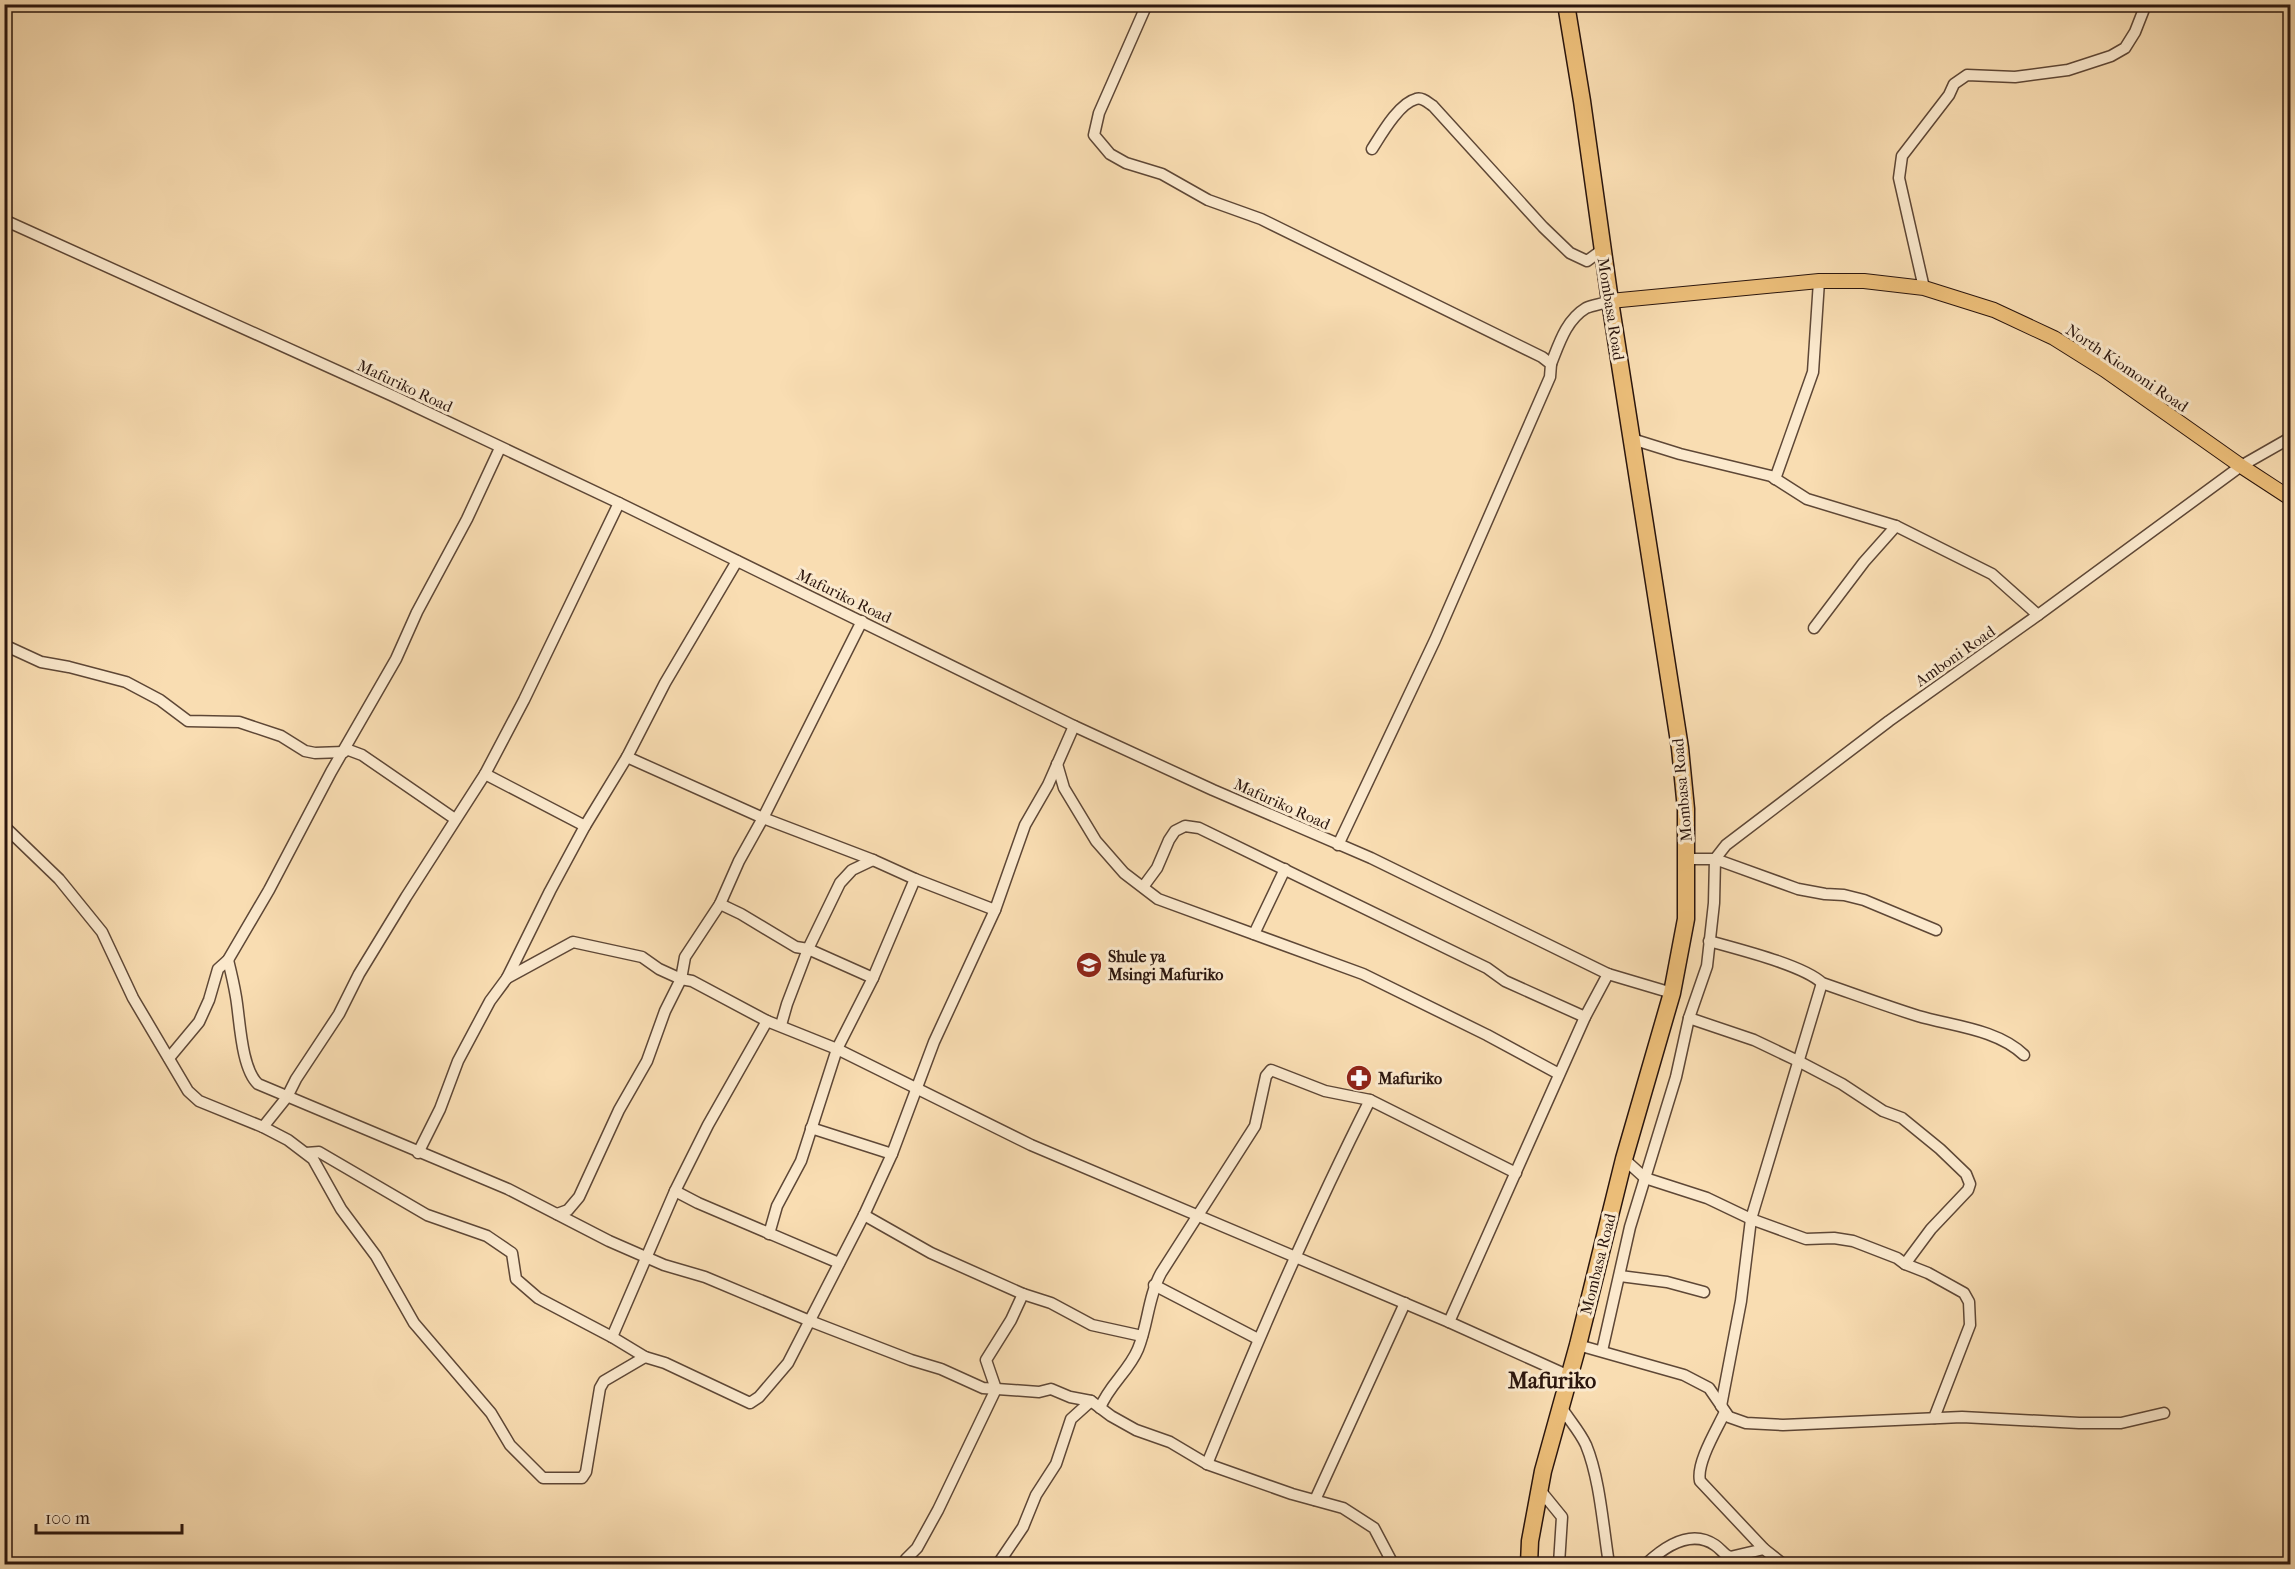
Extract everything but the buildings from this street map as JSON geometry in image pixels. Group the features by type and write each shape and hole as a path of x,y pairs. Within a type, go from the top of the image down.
{"highway":[{"name":"Mombasa Road","path":"1529,1564 1530,1541 1543,1471 1578,1345 1624,1159 1672,993 1686,919 1688,859 1680,748 1566,4"}],"main road":[{"name":"North Kiomoni Road","path":"1610,301 1819,281 1864,281 1924,288 1994,310 2054,339 2105,370 2290,498"}],"street":[{"path":"1147,4 1099,112 1094,135 1110,154 1126,163 1162,174 1208,200 1261,219 1542,357 1551,364"},
{"path":"1924,288 1899,178 1902,156 1949,95 1954,84 1967,75 2015,77 2068,70 2111,56 2125,48 2135,32 2146,4"},
{"path":"1372,149 1390,121 1408,103 1415,99 1423,99 1433,106 1543,227 1570,253 1587,261 1602,250"},
{"name":"Mafuriko Road","path":"4,220 393,396 619,503 1074,726 1371,858 1608,975 1672,993"},
{"path":"1775,479 1813,372 1819,281"},
{"path":"1338,845 1436,640 1550,377 1551,364 1560,340 1569,325 1586,309 1610,301"},
{"name":"Amboni Road","path":"1715,859 1726,845 1871,735 2241,466 2290,438"},
{"path":"1632,439 1775,479 1807,498 1896,526 1992,574 2038,615"},
{"path":"169,1058 199,1022 209,1000 218,969 228,960 269,890 308,814 396,659 417,612 467,519 500,447"},
{"path":"263,1127 287,1097 296,1079 339,1014 359,975 485,774 524,700 619,503"},
{"path":"1814,628 1864,562 1896,526"},
{"path":"418,1153 440,1109 458,1061 490,1001 507,978 530,929 585,826 627,757 664,683 737,561"},
{"path":"557,1214 568,1210 579,1197 619,1110 646,1061 664,1011 681,979 686,957 720,904 739,861 764,818 862,621"},
{"path":"4,645 41,662 126,682 160,700 188,721 239,722 281,736 305,751 315,753 345,750 362,755 455,819"},
{"path":"306,1153 319,1152 427,1215 487,1236 512,1253 516,1279 538,1298 645,1357 665,1363 750,1403 759,1397 788,1363 864,1215 892,1155 934,1042 995,910 1025,825 1048,785 1074,726"},
{"path":"627,757 764,818 995,910"},
{"path":"1057,764 1064,788 1096,841 1124,873 1158,899 1363,974 1487,1035 1559,1074"},
{"path":"485,774 585,826"},
{"path":"4,826 59,879 102,932 133,998 188,1091 198,1101 263,1127 288,1140 313,1159 342,1209 376,1256 414,1323 490,1413 510,1445 543,1478 582,1478 586,1472 603,1381 645,1357"},
{"path":"1143,887 1157,868 1175,831 1185,826 1199,828 1487,968 1505,981 1585,1017"},
{"path":"1688,859 1715,859 1797,889 1864,900 1936,930"},
{"path":"1602,1351 1630,1227 1676,1077 1689,1018 1707,966 1714,903 1715,859"},
{"path":"781,1025 808,949 840,883 852,870 873,860"},
{"path":"1254,934 1285,869"},
{"path":"769,1234 777,1206 801,1161 837,1049 873,978 915,879"},
{"path":"720,904 796,947 808,949 873,978"},
{"path":"1709,941 1768,959 1815,977 1822,983 1919,1016 1968,1028 2014,1045 2025,1054"},
{"path":"507,978 573,942 642,957 659,969 681,979 692,981 767,1021 837,1049 1031,1145 1449,1322 1569,1376"},
{"path":"228,960 237,999 244,1054 253,1079 258,1084 508,1189 609,1241 664,1265 705,1277 810,1321 911,1360 941,1369 983,1388 1039,1392 1051,1389 1096,1405 1136,1430 1170,1443 1207,1464 1273,1488 1343,1508 1374,1528 1393,1564"},
{"path":"1449,1322 1585,1017 1608,975"},
{"path":"1783,1564 1764,1549 1704,1486 1699,1477 1704,1457 1723,1409 1741,1301 1751,1219 1822,983"},
{"path":"1689,1018 1754,1040 1842,1084 1883,1112 1902,1118 1940,1149 1969,1178 1968,1190 1949,1208 1905,1264"},
{"path":"612,1337 675,1191 708,1125 767,1021"},
{"path":"998,1564 1023,1527 1036,1495 1056,1464 1071,1419 1096,1405 1130,1363 1142,1336 1154,1285 1255,1126 1266,1076 1271,1070 1325,1091 1370,1100 1516,1173"},
{"path":"1207,1464 1258,1339 1330,1178 1370,1100"},
{"path":"811,1128 892,1155"},
{"path":"1624,1159 1645,1178 1707,1198 1751,1219 1806,1239 1853,1240 1897,1258 1964,1293 1969,1302 1970,1324 1934,1418"},
{"path":"675,1191 838,1263"},
{"path":"864,1215 931,1253 1023,1294 1051,1303 1092,1325 1142,1336"},
{"path":"1620,1276 1667,1282 1704,1292"},
{"path":"1154,1285 1258,1339"},
{"path":"904,1564 917,1548 938,1510 996,1389 986,1360 1011,1320 1023,1294"},
{"path":"1315,1500 1405,1304"},
{"path":"1578,1345 1684,1375 1700,1382 1715,1394 1723,1409 1737,1421 1746,1423 1783,1425 1962,1417 2121,1423 2164,1413"},
{"path":"1560,1406 1570,1423 1579,1431 1590,1456 1609,1564"},
{"path":"1540,1490 1562,1517 1559,1564"},
{"path":"1646,1564 1680,1540 1696,1539 1707,1542 1731,1557 1764,1549"}],"place":[{"name":"Shule ya Msingi Mafuriko","path":"1089,965"},
{"name":"Mafuriko","path":"1359,1078"}],"district":[{"name":"Mafuriko","path":"1552,1381"}]}
